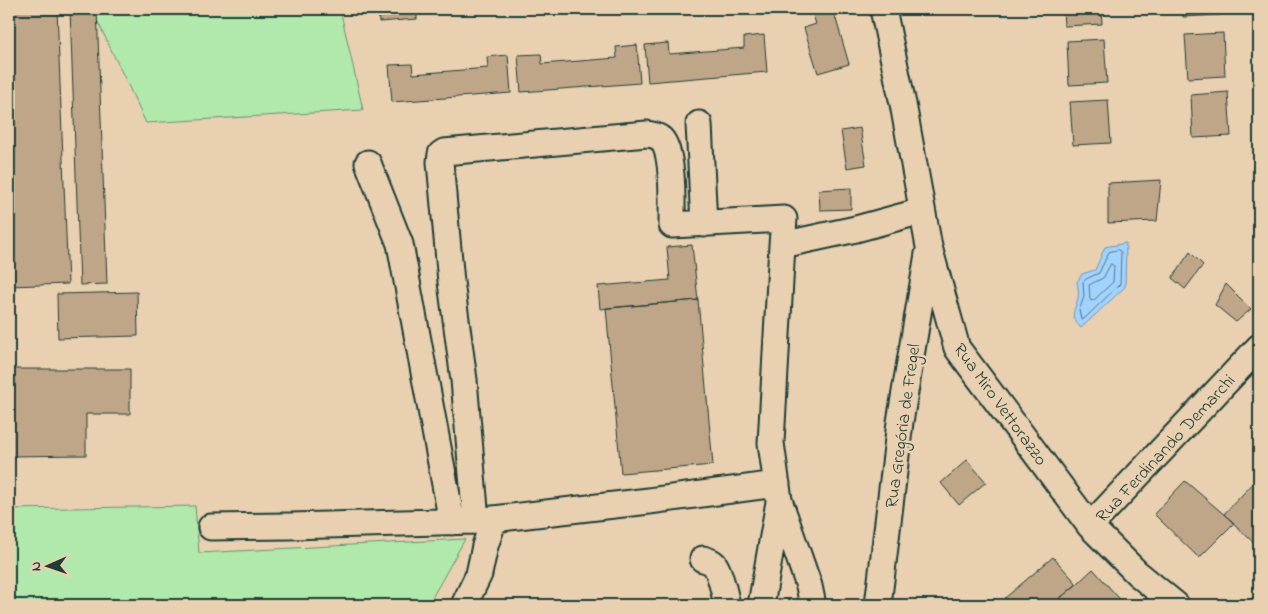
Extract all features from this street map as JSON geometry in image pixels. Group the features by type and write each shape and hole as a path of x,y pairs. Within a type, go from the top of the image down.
{"street":[{"name":"Rua Miro Vettorazzo","path":"883,9 903,104 929,246 957,348 1090,526 1137,573 1176,605"},
{"path":"699,124 704,224"},
{"path":"474,520 464,380 451,282 440,162 441,154 444,152 483,148 646,134 656,135 661,138 665,145 669,162 672,225 784,219 770,443 778,492 809,586 813,605"},
{"path":"368,163 400,244 474,520 485,546 479,574 464,605"},
{"path":"782,245 856,229 922,211"},
{"name":"Rua Gregória de Fregel","path":"878,605 900,422 929,246"},
{"name":"Rua Ferdinando Demarchi","path":"1090,526 1259,347"},
{"path":"211,527 474,520 649,501 778,492"},
{"path":"761,605 778,492"},
{"path":"451,605 485,546"},
{"path":"702,559 715,565 727,605"}],"green space":[{"path":"98,9 340,9 363,110 146,123 97,20"},
{"path":"195,506 199,553 465,539 428,605 9,605 9,509"}],"water":[{"path":"1126,243 1125,287 1081,328 1074,317 1078,296 1077,282 1082,274 1095,270 1105,247"}],"building":[{"path":"9,9 57,9 68,284 9,286"},
{"path":"70,9 97,9 107,284 80,285"},
{"path":"378,9 417,9 417,19 379,22"},
{"path":"811,9 833,9 849,64 818,73 804,28 816,24"},
{"path":"1063,9 1101,9 1102,24 1064,26"},
{"path":"1182,9 1220,9 1220,15 1183,17"},
{"path":"1223,33 1225,76 1188,78 1185,35"},
{"path":"764,35 767,72 648,82 645,45 668,43 669,54 744,48 744,37"},
{"path":"1104,39 1107,83 1069,85 1067,41"},
{"path":"637,45 640,83 521,92 518,55 541,54 542,64 617,58 616,47"},
{"path":"508,55 511,93 392,102 389,65 412,64 413,74 488,68 487,57"},
{"path":"1228,92 1231,136 1193,138 1191,95"},
{"path":"1108,100 1111,143 1073,145 1070,102"},
{"path":"860,128 866,165 847,168 841,131"},
{"path":"1161,180 1157,221 1108,223 1108,183"},
{"path":"851,188 851,209 820,210 819,190"},
{"path":"692,245 698,300 600,309 598,286 670,280 667,247"},
{"path":"1190,252 1203,265 1185,289 1172,278"},
{"path":"1226,284 1251,309 1236,322 1215,305"},
{"path":"137,292 138,336 58,338 57,294"},
{"path":"698,300 713,465 621,473 606,308"},
{"path":"9,369 130,369 130,414 86,414 86,455 9,456"},
{"path":"967,460 986,482 959,505 941,483"},
{"path":"1259,477 1259,548 1224,514"},
{"path":"1185,481 1234,523 1199,558 1154,514"},
{"path":"1053,557 1077,584 1052,605 1011,605 1005,598"},
{"path":"1093,569 1125,605 1052,605 1077,584"},
{"path":"1259,594 1259,605 1241,605"}]}
